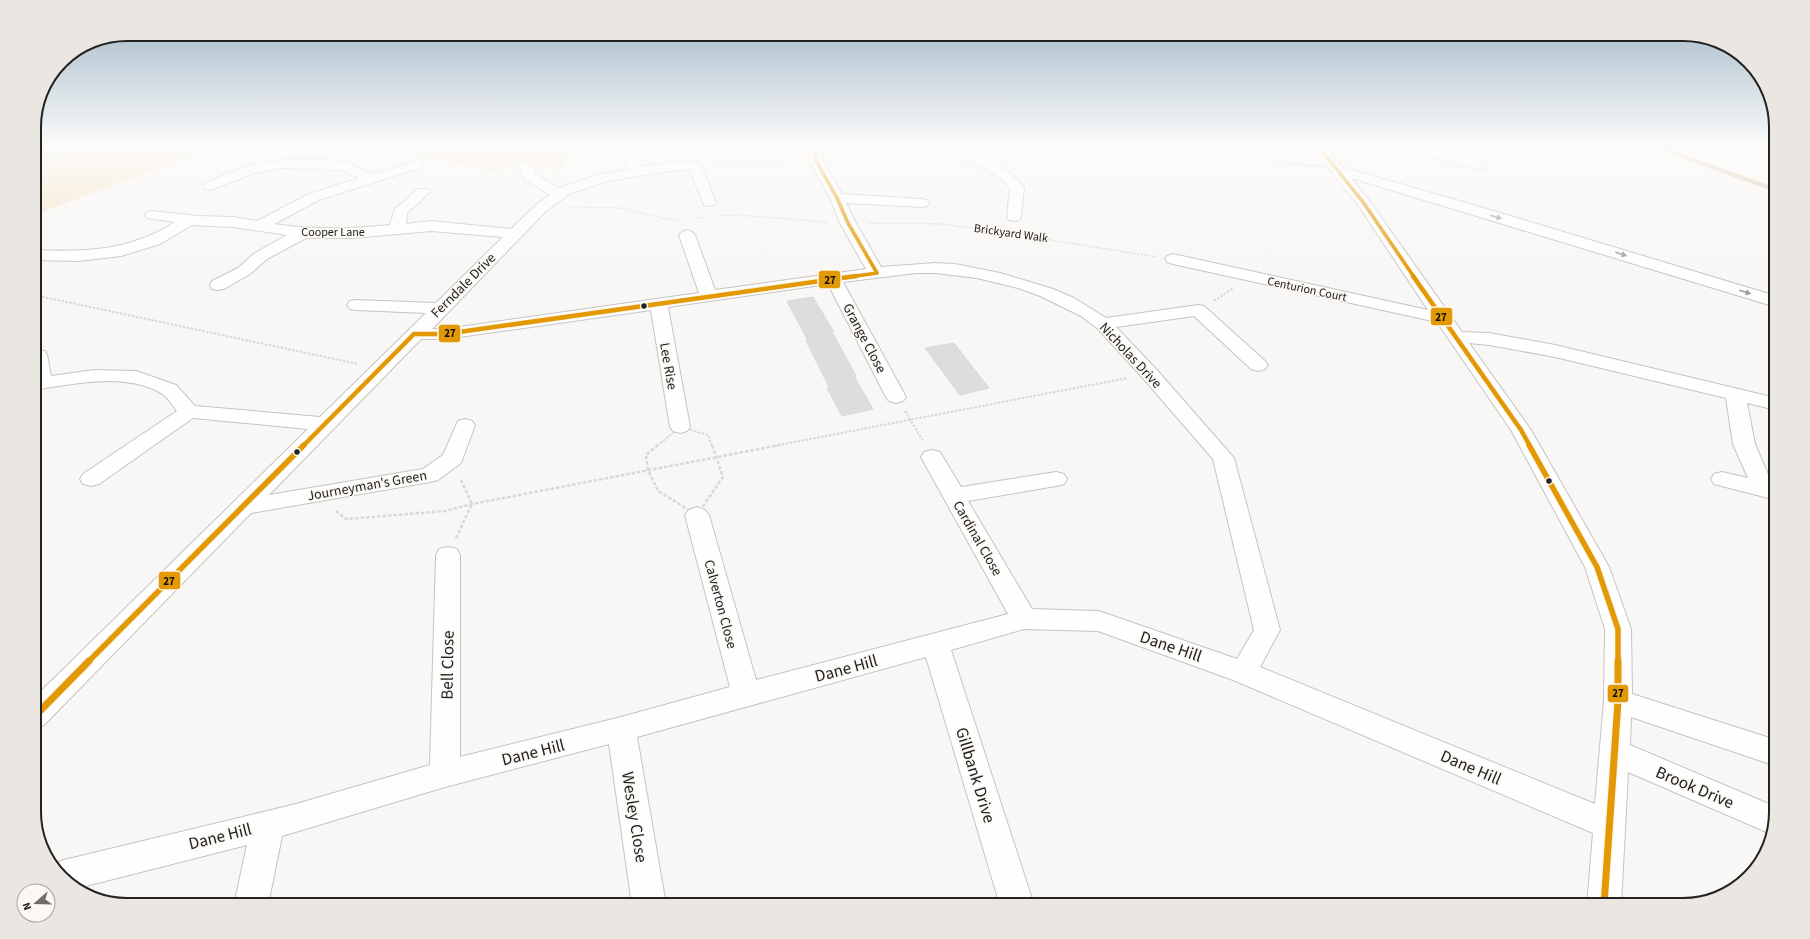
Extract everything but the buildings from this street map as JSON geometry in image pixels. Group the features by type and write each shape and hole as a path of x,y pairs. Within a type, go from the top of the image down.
{"street":[{"path":"259,226 289,208 314,197 339,189"},
{"path":"550,189 559,194"},
{"name":"Ferndale Drive","path":"41,711 414,334 543,206 559,194 571,189"},
{"path":"704,189 709,202"},
{"path":"833,189 848,223 877,273"},
{"path":"1014,217 1017,189"},
{"path":"1352,189 1367,208 1464,350 1521,430 1597,567 1618,629 1616,752 1609,825 1604,898"},
{"path":"1416,189 1499,217 1769,300"},
{"path":"397,230 400,212 423,192"},
{"path":"837,198 922,203"},
{"name":"Cooper Lane","path":"152,215 259,226 303,233 353,233 431,226 515,234"},
{"path":"41,256 82,257 137,247 151,243 189,220"},
{"path":"688,225 709,296"},
{"path":"218,285 244,271 262,256 303,233"},
{"name":"Centurion Court","path":"1173,259 1442,318"},
{"name":"Nicholas Drive","path":"414,334 445,334 659,305 709,296 877,273 936,268 993,276 1053,295 1095,317 1103,324 1223,458 1267,630 1243,672"},
{"name":"Grange Close","path":"834,280 896,397"},
{"path":"356,305 441,308"},
{"name":"Lee Rise","path":"659,305 680,427"},
{"path":"1103,324 1198,310 1258,365"},
{"path":"1456,337 1489,339 1555,351 1769,402"},
{"path":"41,383 94,376 136,377 169,389 189,412"},
{"path":"1735,394 1744,444 1759,479 1768,491"},
{"path":"91,479 189,412 325,424"},
{"path":"453,458 465,426"},
{"name":"Cardinal Close","path":"932,457 1024,619"},
{"name":"Journeyman's Green","path":"243,507 430,475 453,458"},
{"path":"954,496 1056,479"},
{"path":"1722,479 1768,491"},
{"name":"Calverton Close","path":"697,515 746,694"},
{"name":"Bell Close","path":"446,774 448,555"},
{"name":"Dane Hill","path":"68,875 296,818 446,774 621,729 1024,619 1099,621 1243,672 1609,825"},
{"name":"Gillbank Drive","path":"936,644 1015,898"},
{"path":"1618,701 1769,751"},
{"name":"Wesley Close","path":"621,729 648,898"},
{"name":"Brook Drive","path":"1616,752 1769,819"},
{"path":"252,898 268,824"}],"path":[{"path":"543,206 622,208 688,225 707,217"},
{"name":"Brickyard Walk","path":"715,216 744,216 848,223 943,224 1064,241 1173,259"},
{"path":"1198,310 1236,286 1246,276"},
{"path":"41,296 381,368"},
{"path":"315,495 346,519 445,511 472,504 1149,374"},
{"path":"896,397 932,457"},
{"path":"680,427 708,435 717,457 723,477 697,515 658,491 648,470 646,455 680,427"},
{"path":"453,458 462,486 472,504"},
{"path":"448,555 472,504"}],"shaded area":[{"path":"41,189 104,189 41,212"}],"transit line":[{"name":"27","path":"41,710 414,334 445,334 877,273 848,223 832,189"},
{"name":"27","path":"1352,189 1521,430 1597,567 1618,629 1618,701 1604,898"}]}
